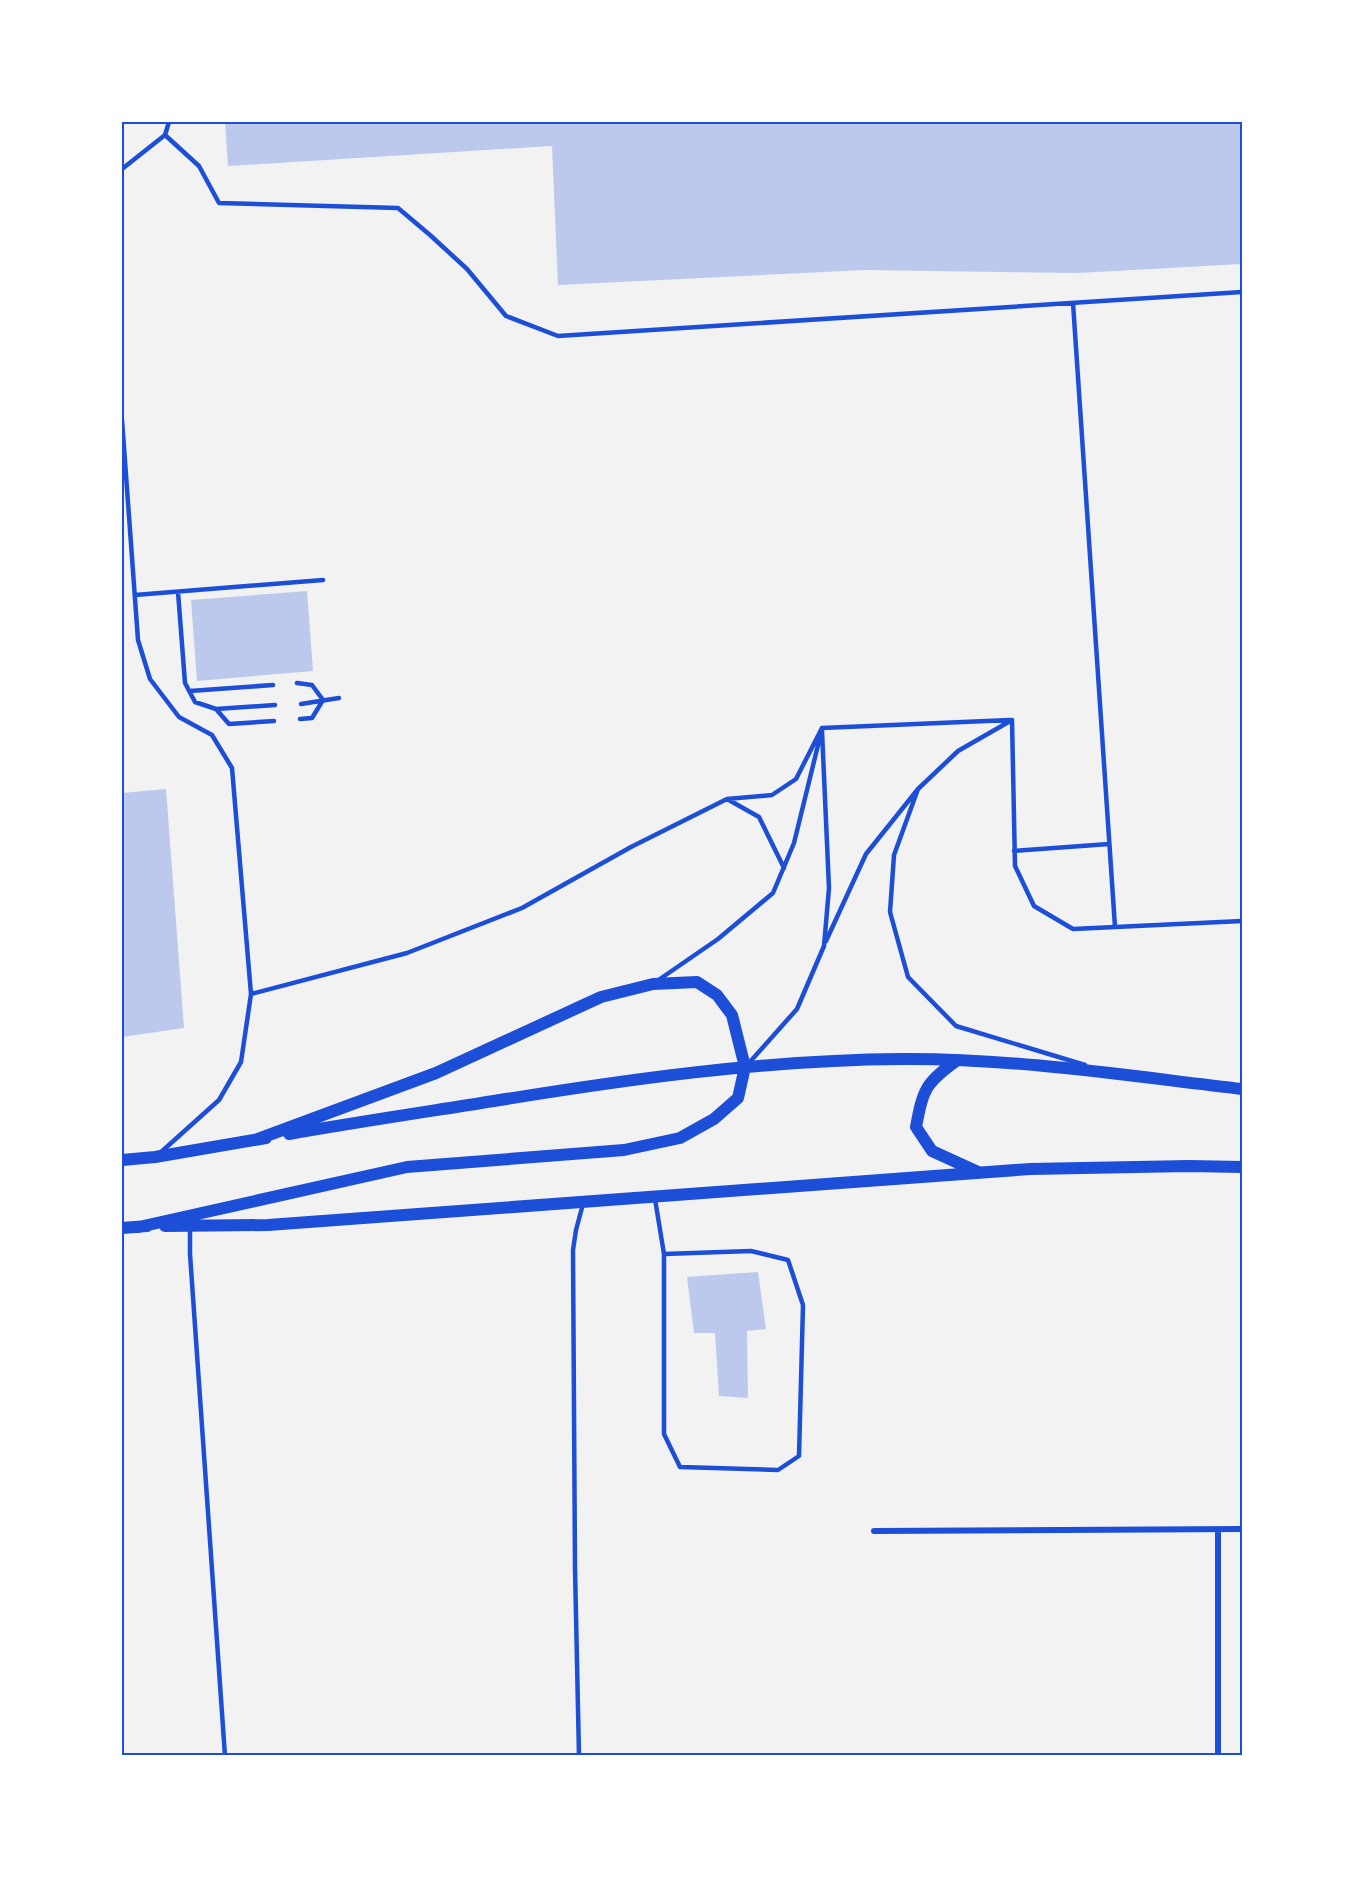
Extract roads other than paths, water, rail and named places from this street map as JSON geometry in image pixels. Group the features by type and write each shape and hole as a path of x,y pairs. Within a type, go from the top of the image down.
{"main road":[{"path":"139,1227 407,1167 624,1150 680,1138 714,1119 738,1098 745,1067 732,1015 717,995 698,982 653,984 601,997 436,1072 258,1139"},
{"path":"122,1160 578,1087 796,1062 903,1059 1010,1063 1242,1089"},
{"path":"956,1061 934,1077 921,1098 916,1127 932,1151 979,1173"},
{"path":"122,1228 268,1225 1041,1168 1242,1167"}],"street":[{"path":"874,1531 1242,1529"},
{"path":"1218,1530 1218,1755"}],"lane":[{"path":"122,169 165,135 169,122"},
{"path":"165,135 199,166 219,204 398,208 467,269 506,316 558,336 1242,292"},
{"path":"1073,303 1115,927"},
{"path":"122,420 138,640 150,679 179,717 212,735 232,768 251,994 241,1062 219,1100 155,1156"},
{"path":"135,595 323,580"},
{"path":"178,592 185,683 195,702 216,709 275,705"},
{"path":"297,683 312,685 323,700"},
{"path":"190,691 273,685"},
{"path":"301,704 339,698"},
{"path":"300,719 312,718 323,700"},
{"path":"216,709 229,724 274,721"},
{"path":"822,728 1012,720"},
{"path":"745,1067 797,1009 866,854 918,789 958,751 1012,720"},
{"path":"1012,720 1015,866 1034,906 1072,929 1242,921"},
{"path":"251,994 407,953 522,908 632,847 727,800 772,795 796,779 822,728"},
{"path":"653,984 718,939 773,893 794,843 822,728"},
{"path":"822,728 829,888 824,946"},
{"path":"918,789 894,855 890,912 908,977 956,1026 1116,1075"},
{"path":"727,800 759,817 784,868"},
{"path":"1014,851 1109,844"},
{"path":"654,1196 664,1254 664,1434 680,1467 778,1470 799,1456 803,1305 788,1260 751,1251 664,1254"},
{"path":"579,1755 573,1250 584,1201"},
{"path":"190,1226 190,1266 225,1755"}]}
